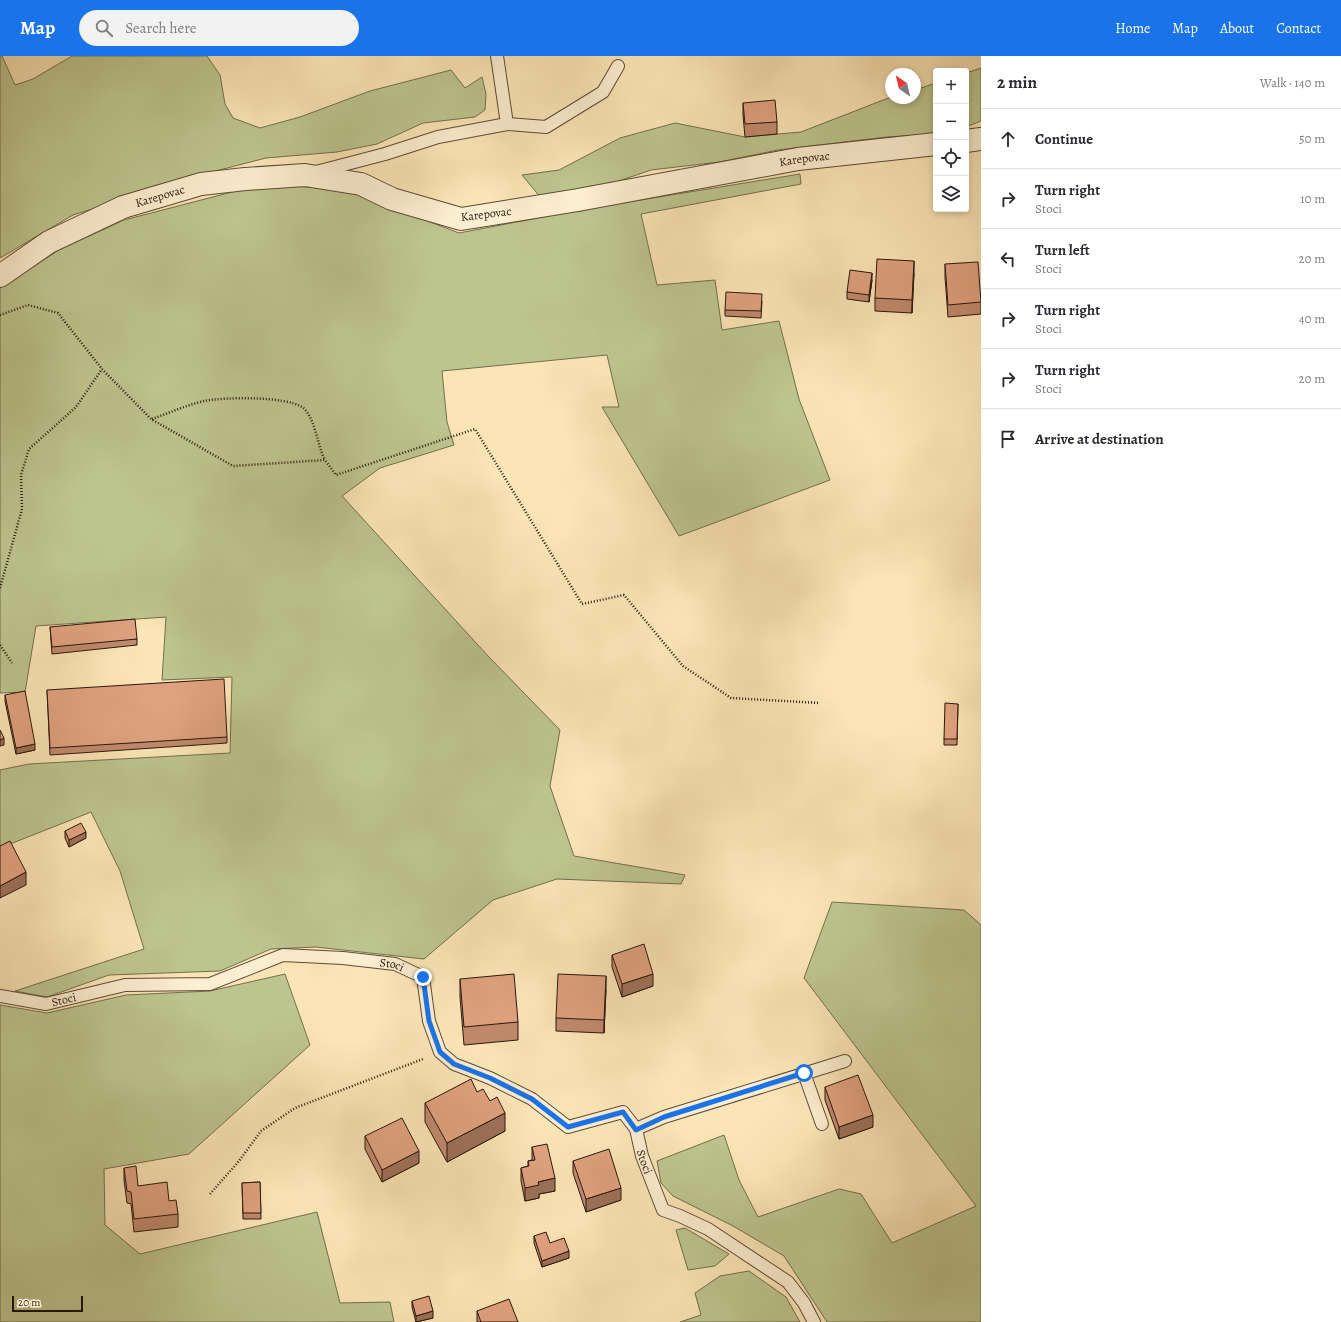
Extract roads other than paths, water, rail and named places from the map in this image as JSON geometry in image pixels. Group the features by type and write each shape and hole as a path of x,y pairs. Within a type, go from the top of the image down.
{"street":[{"path":"969,141 981,139"},
{"name":"Karepovac","path":"0,276 49,242 123,207 201,184 245,178 306,175 361,184 392,199 461,219 578,200 798,159 933,144"}],"lane":[{"path":"497,56 508,124"},
{"path":"306,175 385,154 438,137 508,124 546,127 603,92 618,66"},
{"name":"Stoci","path":"0,996 46,1004 125,985 210,984 282,955 343,958 395,964 423,977 429,1021 440,1052 454,1064 490,1078 532,1099 568,1127 623,1112 636,1130 642,1156 663,1210 708,1229 788,1282 804,1303 814,1322"},
{"path":"636,1130 664,1117 845,1061"},
{"path":"804,1073 822,1124"}]}
